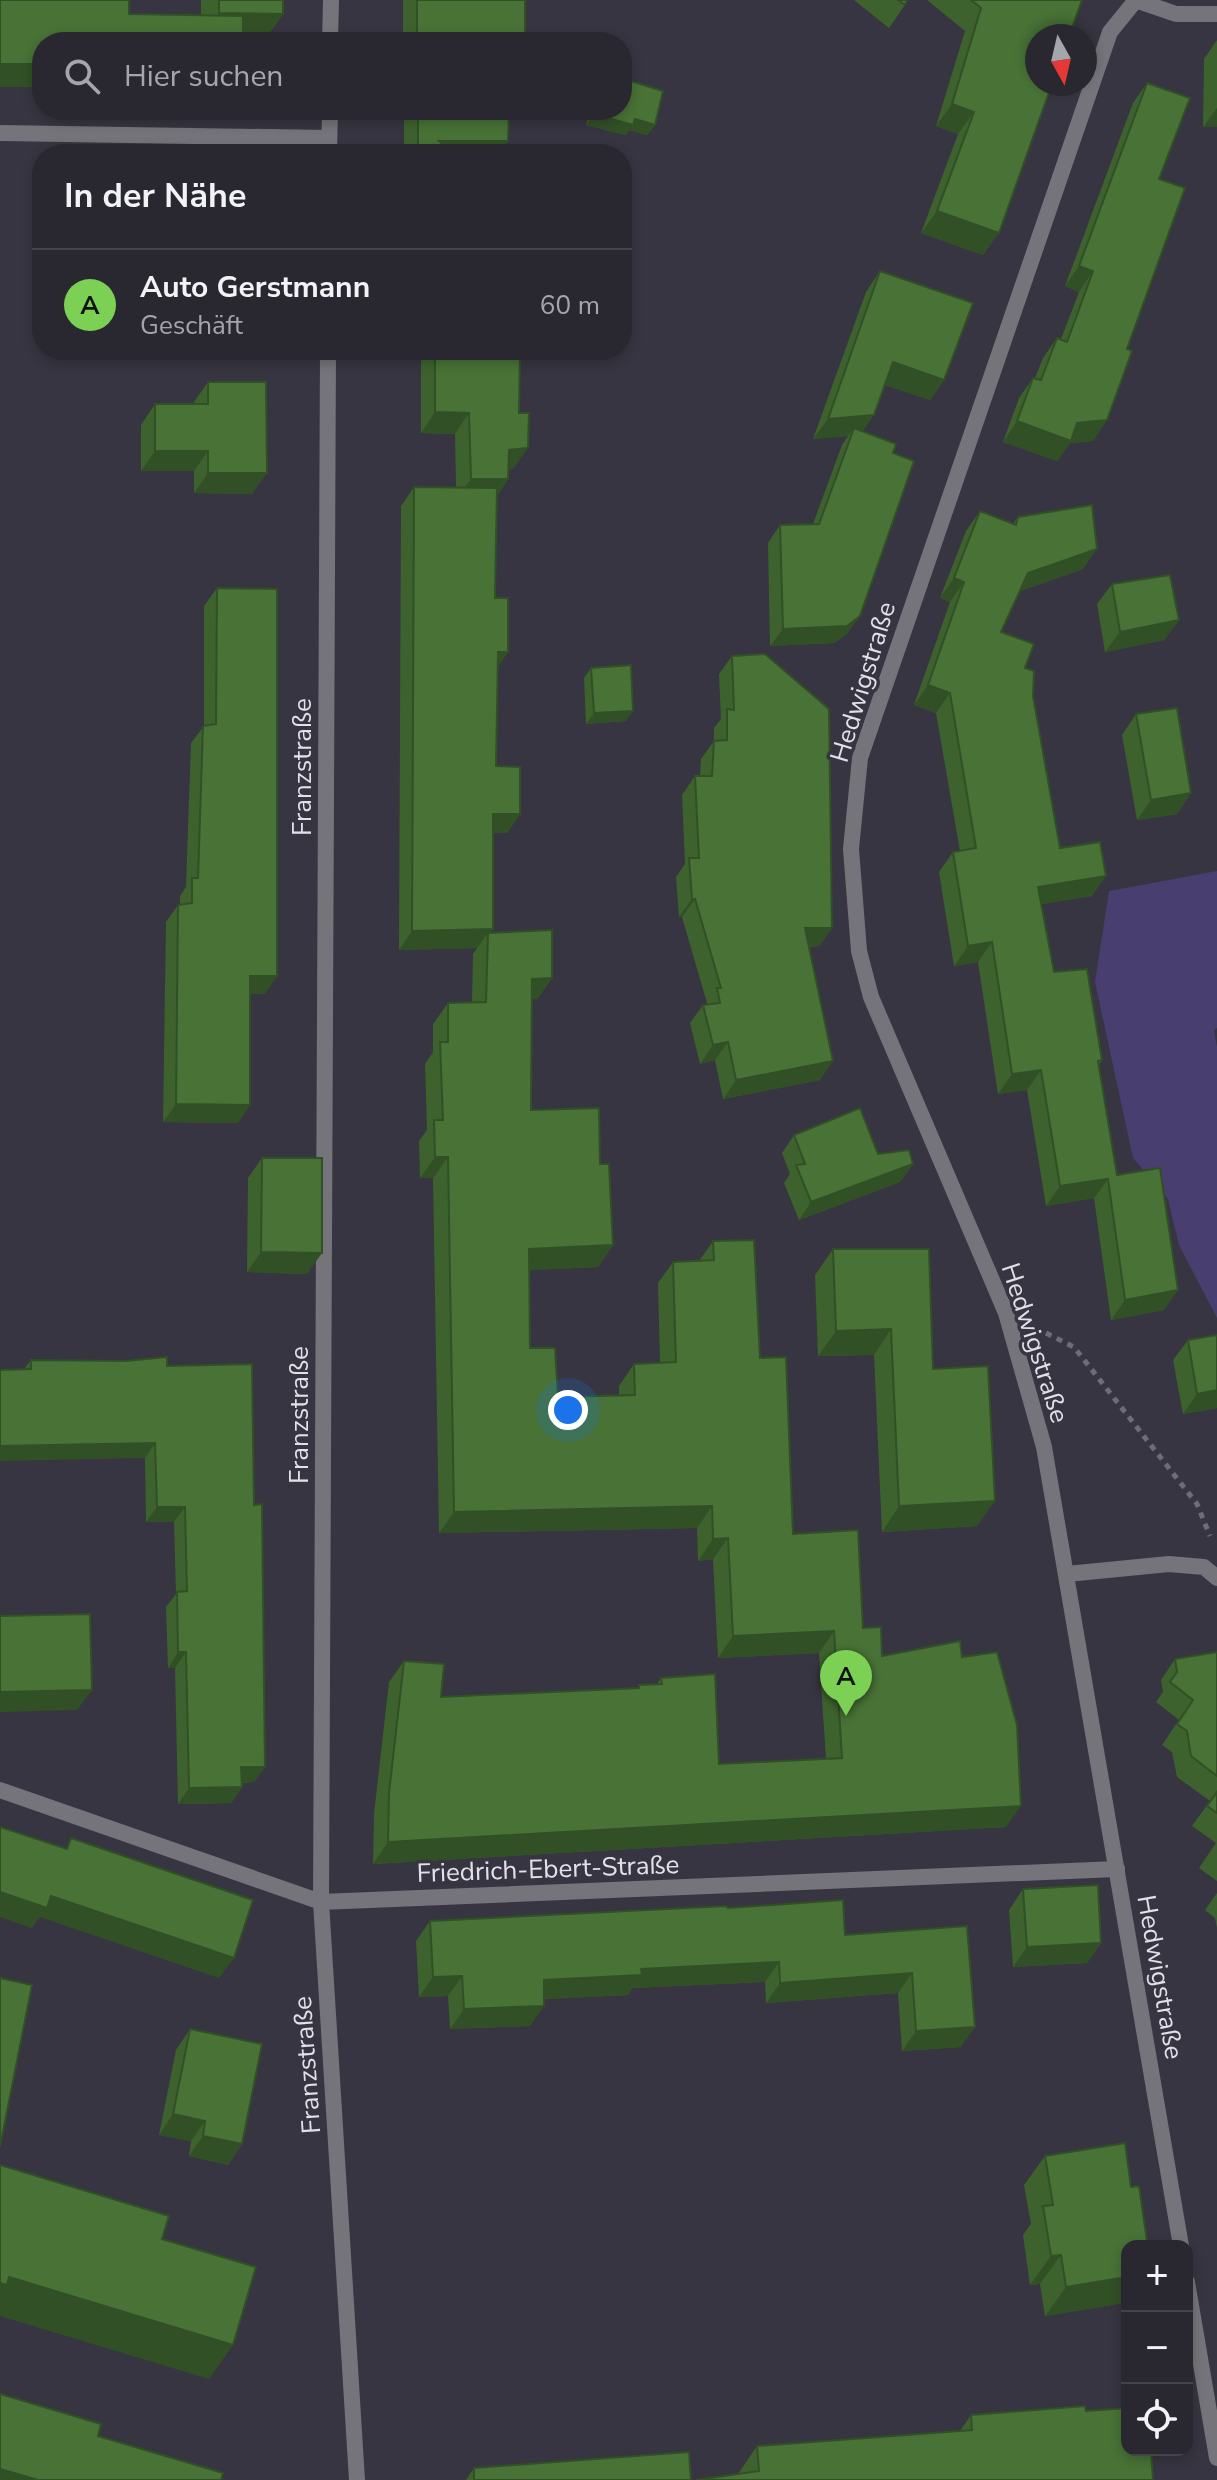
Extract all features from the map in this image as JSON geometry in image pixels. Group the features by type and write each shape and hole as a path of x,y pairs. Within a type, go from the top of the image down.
{"street":[{"path":"330,32 331,0"},
{"path":"1136,0 1176,14 1217,14"},
{"name":"Hedwigstraße","path":"1136,0 1110,32 860,758 851,849 859,951 871,997 1006,1313 1044,1447 1180,2240"},
{"path":"329,144 330,120"},
{"path":"0,133 278,144"},
{"name":"Franzstraße","path":"328,360 321,1902 357,2480"},
{"path":"1067,1574 1169,1564 1204,1567 1217,1578"},
{"name":"Friedrich-Ebert-Straße","path":"0,1790 321,1902 1117,1869"},
{"path":"1192,2312 1217,2458"}],"path":[{"path":"1006,1313 1074,1347 1197,1504 1212,1540"}],"shaded area":[{"path":"1217,871 1217,1028 1214,1030 1217,1047 1217,1318 1179,1245 1168,1199 1133,1158 1095,982 1109,891"}],"building":[{"path":"0,0 129,0 129,14 243,16 243,32 32,32 32,64 0,64"},
{"path":"219,0 283,0 283,14 219,13"},
{"path":"417,0 525,0 525,32 417,32"},
{"path":"971,0 1082,0 1073,24 1025,24 1025,96 1048,96 999,233 937,211 974,112 952,104 981,8"},
{"path":"632,81 663,91 655,125 635,119 633,125 615,120 632,120"},
{"path":"1147,83 1190,98 1159,179 1185,188 1127,349 1132,351 1107,420 1077,423 1071,441 1017,421 1033,378 1041,380 1057,338 1067,342 1093,271 1079,266"},
{"path":"418,120 509,120 508,141 418,144"},
{"path":"880,271 973,303 944,380 893,362 874,415 828,419"},
{"path":"435,360 520,360 519,413 529,413 528,448 509,450 508,479 471,479 469,413 435,412"},
{"path":"208,382 266,382 267,473 208,473 208,451 155,451 155,404 208,404"},
{"path":"854,428 896,444 893,453 914,461 860,616 847,626 783,629 780,525 819,524"},
{"path":"414,487 497,488 495,598 508,598 508,652 498,652 496,766 520,767 520,814 493,814 493,929 412,931"},
{"path":"1092,505 1097,549 1028,573 1001,632 1034,644 1025,668 1034,671 1033,696 1060,848 1100,842 1106,876 1038,887 1054,972 1087,969 1117,1175 1160,1168 1178,1290 1125,1300 1108,1179 1060,1186 1041,1070 1012,1074 992,942 968,946 953,852 976,848 950,693 928,685 964,582 954,578 980,511 1016,525 1018,517"},
{"path":"1170,575 1179,620 1120,632 1112,584"},
{"path":"217,588 277,589 277,976 250,976 250,1105 176,1104 178,905 192,903 192,878 198,878 203,726 216,724"},
{"path":"765,654 829,709 832,928 805,928 833,1061 736,1080 728,1042 713,1045 703,1005 720,1003 717,988 721,988 695,899 692,899 689,858 699,858 695,776 712,776 714,741 727,740 727,709 734,710 732,656"},
{"path":"631,665 633,711 594,713 591,668"},
{"path":"1177,708 1191,793 1151,800 1136,714"},
{"path":"552,930 552,978 532,979 531,1110 599,1108 600,1164 609,1164 613,1245 529,1249 530,1348 555,1348 558,1397 635,1395 634,1364 676,1362 673,1262 714,1260 713,1241 754,1240 760,1358 786,1357 793,1534 858,1530 863,1628 881,1627 882,1656 960,1641 962,1657 997,1652 1017,1725 1021,1806 388,1842 389,1793 404,1661 444,1664 441,1697 639,1688 639,1685 662,1684 661,1678 715,1674 719,1764 842,1758 834,1631 733,1636 728,1538 713,1539 712,1506 454,1512 448,1157 435,1157 434,1120 443,1120 440,1042 448,1042 448,1003 486,1002 488,933"},
{"path":"860,1108 878,1154 909,1150 913,1164 811,1202 796,1165 805,1164 794,1135"},
{"path":"262,1158 322,1158 322,1253 261,1252"},
{"path":"833,1249 929,1249 933,1369 988,1366 995,1501 899,1506 891,1329 836,1331"},
{"path":"1217,1335 1217,1390 1197,1394 1188,1340"},
{"path":"167,1357 167,1366 252,1364 254,1505 262,1504 265,1767 241,1767 242,1787 189,1788 186,1652 178,1652 177,1592 187,1591 185,1507 157,1507 155,1443 0,1446 0,1370 31,1369 31,1360 126,1361"},
{"path":"90,1614 92,1690 0,1692 0,1616"},
{"path":"1217,1652 1217,1776 1191,1756 1187,1731 1177,1724 1193,1700 1170,1682 1177,1672 1175,1659"},
{"path":"1217,1792 1217,1813 1207,1806"},
{"path":"0,1827 67,1849 71,1838 253,1900 234,1958 51,1896 47,1908 0,1892"},
{"path":"1098,1885 1101,1943 1027,1947 1023,1889"},
{"path":"843,1900 845,1935 967,1926 975,2027 916,2031 912,1973 780,1983 779,1962 641,1969 642,1975 544,1980 544,2006 464,2009 462,1976 433,1977 430,1921"},
{"path":"0,1978 32,1985 0,2147"},
{"path":"190,2029 262,2044 242,2144 203,2136 205,2121 173,2114"},
{"path":"1125,2143 1131,2187 1139,2186 1147,2240 1121,2240 1121,2278 1066,2287 1061,2255 1051,2256 1043,2206 1053,2205 1045,2156"},
{"path":"0,2165 169,2216 162,2239 256,2267 233,2345 9,2277 7,2285 0,2283"},
{"path":"0,2394 101,2424 98,2436 223,2473 221,2480 38,2480 0,2469"},
{"path":"1085,2406 1086,2411 1121,2408 1121,2456 1151,2456 1153,2480 696,2480 759,2471 757,2446 972,2430 971,2415"},
{"path":"689,2452 691,2480 474,2480 474,2468"}],"place":[{"name":"Auto Gerstmann","path":"846,1716"}]}
